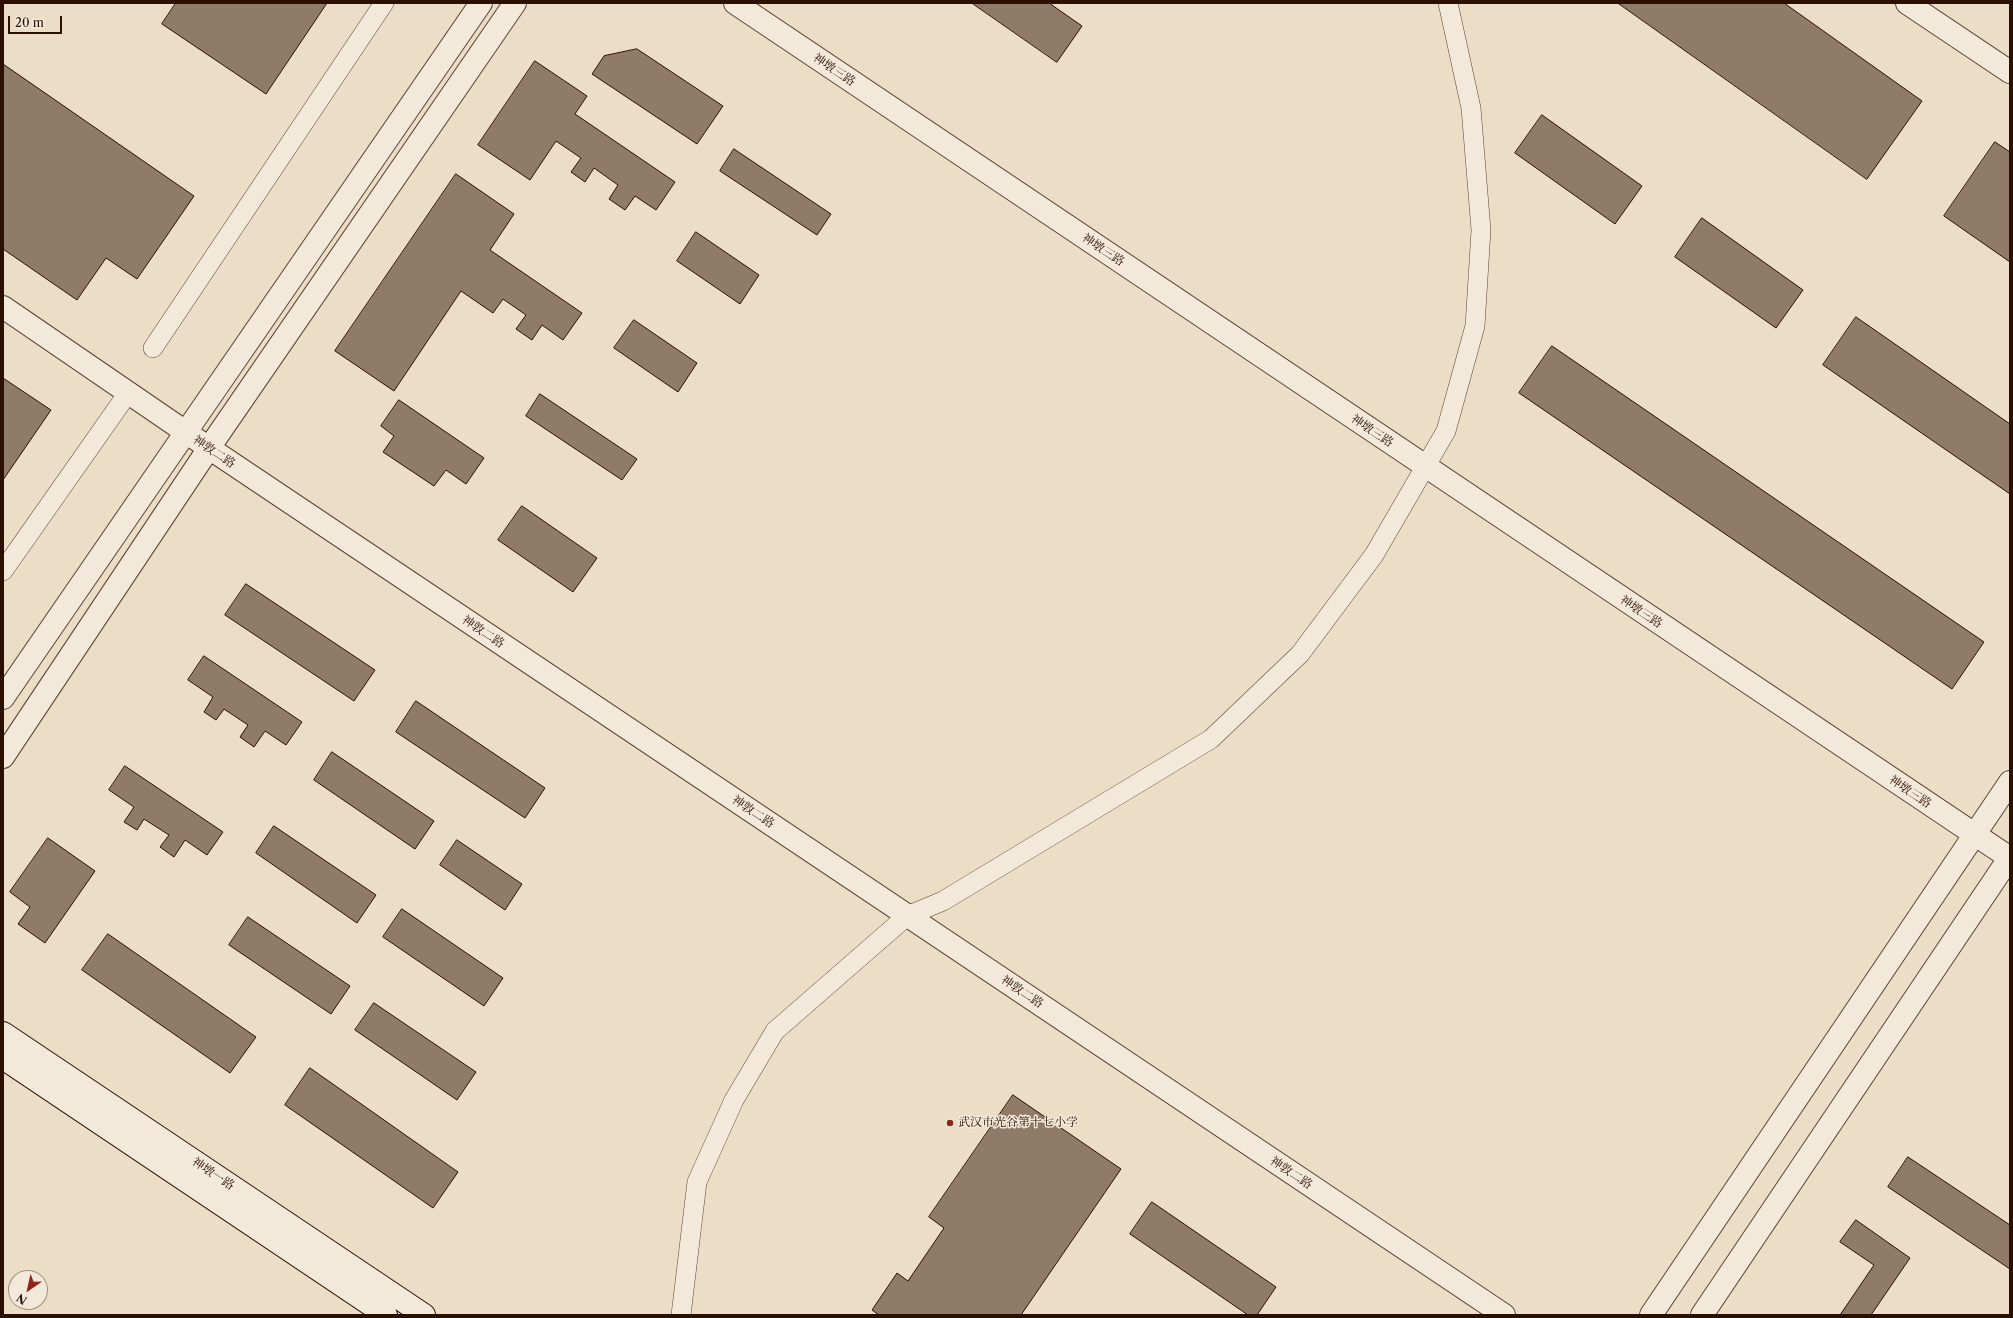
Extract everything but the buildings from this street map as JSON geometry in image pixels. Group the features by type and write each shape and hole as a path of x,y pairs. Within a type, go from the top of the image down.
{"street":[{"path":"153,348 384,3"},
{"path":"3,698 481,3"},
{"path":"3,757 209,448 515,3"},
{"name":"神墩三路","path":"735,3 1973,835 2010,857"},
{"path":"681,1315 697,1182 734,1100 775,1031 908,916 943,901 1211,739 1300,654 1374,555 1446,431 1475,326 1481,230 1471,108 1448,3"},
{"path":"1911,4 2010,72"},
{"name":"神敦二路","path":"3,307 209,448 1504,1315"},
{"path":"3,571 128,393"},
{"path":"1650,1315 2010,782"},
{"path":"1702,1315 2010,857"},
{"name":"神墩一路","path":"3,1033 424,1315"},
{"name":"神墩一路","path":"3,1058 386,1315"}],"place":[{"name":"武汉市光谷第十七小学","path":"950,1123"}]}
